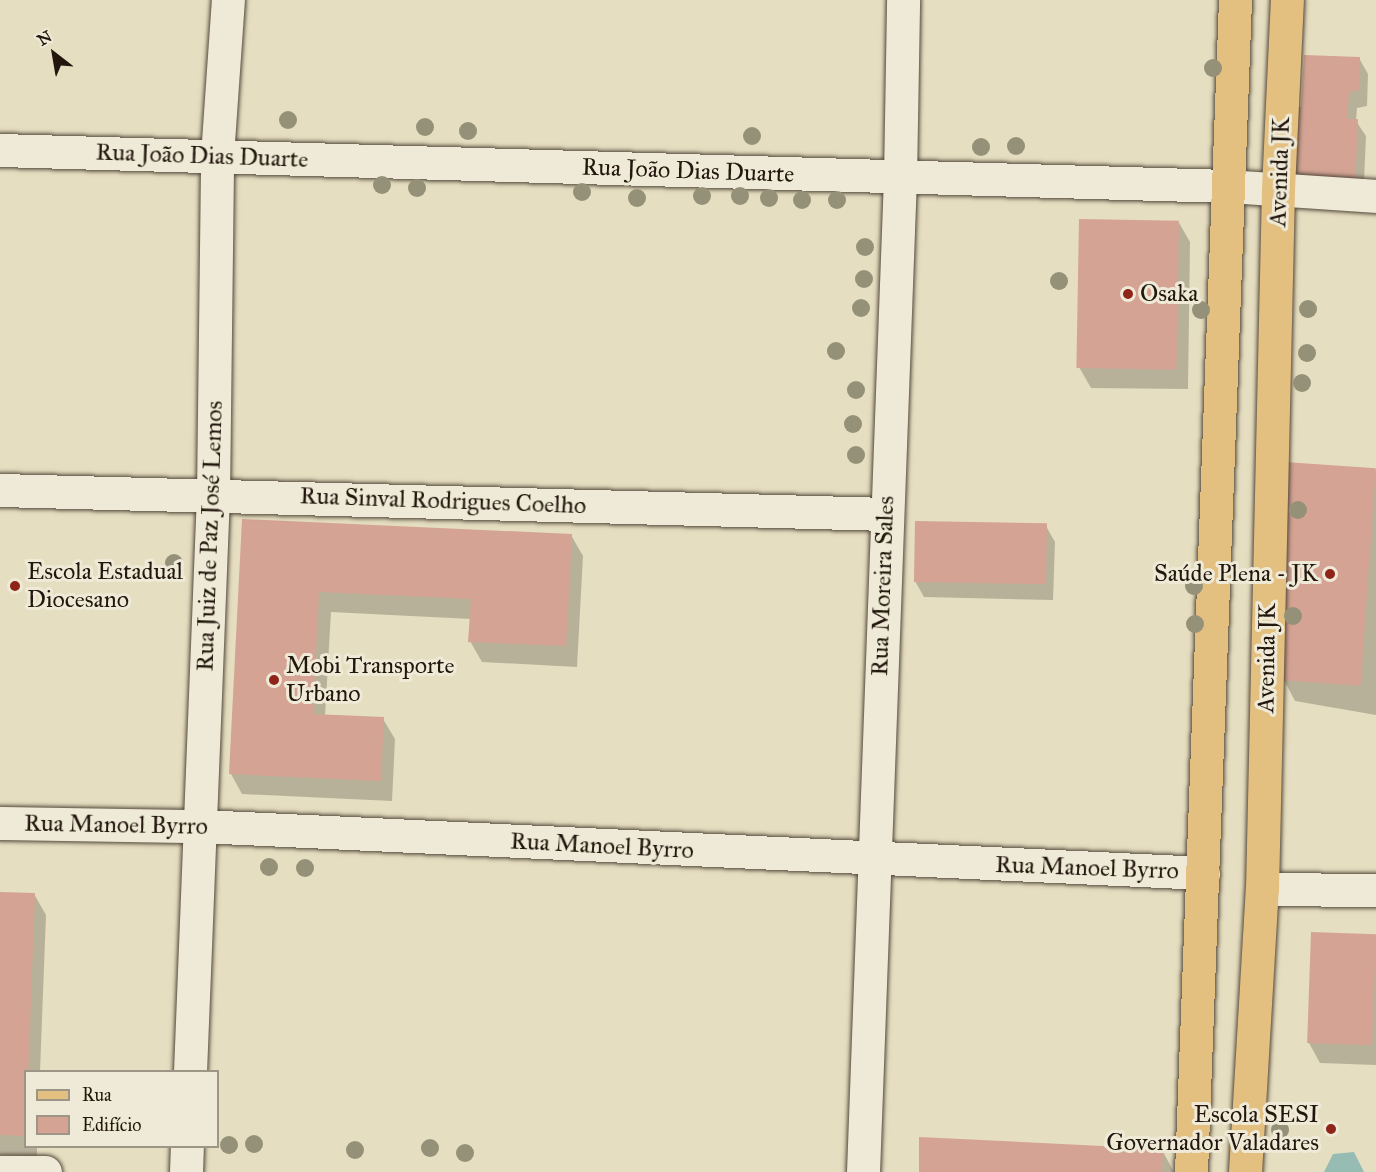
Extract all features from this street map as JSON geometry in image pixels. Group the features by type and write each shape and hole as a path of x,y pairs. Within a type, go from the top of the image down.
{"main road":[{"path":"1191,1172 1235,0"},
{"name":"Avenida JK","path":"1245,1172 1262,889 1278,189 1287,0"}],"street":[{"name":"Rua Juiz de Paz José Lemos","path":"190,1070 213,495 217,156 228,0"},
{"name":"Rua Moreira Sales","path":"863,1172 872,859 900,178 903,0"},
{"name":"Rua João Dias Duarte","path":"0,150 1227,186 1376,196"},
{"name":"Rua Sinval Rodrigues Coelho","path":"0,490 886,514"},
{"name":"Rua Manoel Byrro","path":"0,823 200,826 1203,873"},
{"path":"1262,889 1376,890"},
{"path":"186,1172 187,1148"},
{"path":"0,1172 45,1172"}],"water":[{"path":"1354,1152 1364,1172 1324,1172 1333,1154"}],"building":[{"path":"1304,55 1360,57 1359,90 1349,92 1347,119 1358,119 1355,188 1283,185 1287,107 1301,107"},
{"name":"Osaka","path":"1079,219 1179,221 1176,370 1076,368"},
{"name":"Saúde Plena - JK","path":"1285,462 1376,468 1361,686 1270,679"},
{"name":"Mobi Transporte Urbano","path":"242,519 572,534 566,646 468,642 471,599 319,592 313,714 384,717 381,781 229,774"},
{"path":"915,521 1047,523 1046,584 914,582"},
{"path":"0,892 35,893 28,1070 24,1070 24,1136 0,1135"},
{"path":"1311,932 1376,934 1372,1045 1307,1043"},
{"path":"919,1137 1163,1149 1162,1172 919,1172"}],"place":[{"name":"Osaka","path":"1128,294"},
{"name":"Saúde Plena - JK","path":"1330,574"},
{"name":"Escola Estadual Diocesano","path":"15,586"},
{"name":"Mobi Transporte Urbano","path":"274,680"},
{"name":"Escola SESI Governador Valadares","path":"1331,1129"}]}
